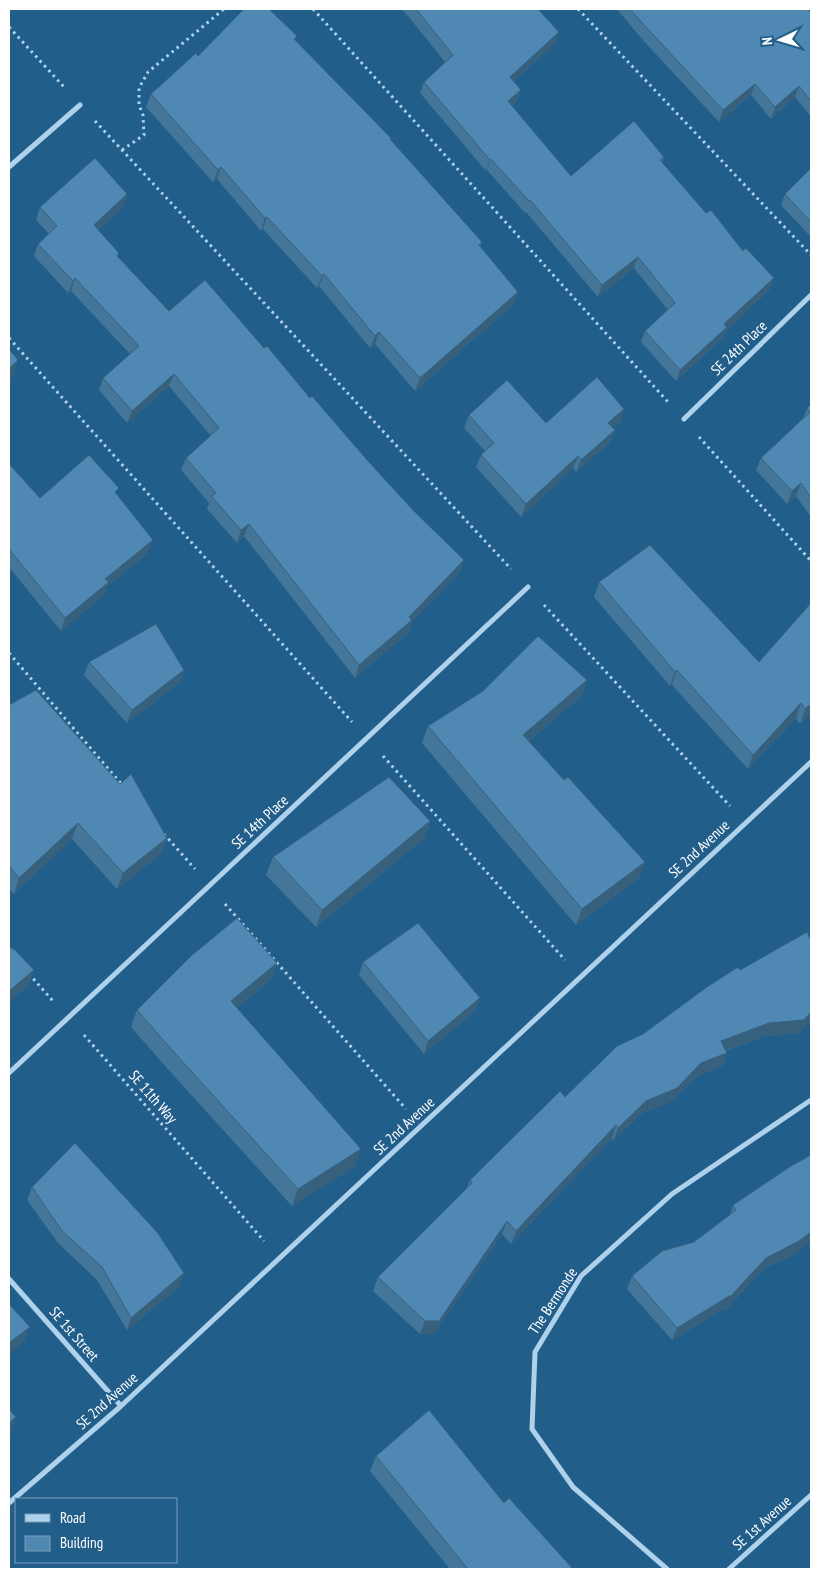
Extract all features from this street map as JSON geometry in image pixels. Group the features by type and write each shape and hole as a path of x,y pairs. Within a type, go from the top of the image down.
{"street":[{"path":"9,167 80,105"},
{"name":"SE 24th Place","path":"684,419 811,296"},
{"name":"SE 14th Place","path":"9,1073 528,587"},
{"name":"SE 2nd Avenue","path":"9,1503 121,1406 811,762"},
{"name":"The Bermonde","path":"667,1569 573,1487 532,1429 535,1352 581,1276 672,1194 811,1100"},
{"name":"SE 1st Street","path":"9,1279 121,1406"},
{"name":"SE 1st Avenue","path":"729,1569 811,1495"}],"path":[{"path":"122,150 144,135 143,115 139,105 139,88 148,72 224,9"},
{"path":"313,9 811,561"},
{"path":"578,9 811,255"},
{"path":"9,27 746,823"},
{"path":"9,338 580,977"},
{"name":"SE 11th Way","path":"28,973 279,1259"}],"building":[{"path":"244,9 269,9 297,36 294,39 391,138 482,242 479,245 518,292 420,378 379,332 375,336 324,274 322,276 267,217 265,218 221,167 218,170 151,94 196,53 198,56"},
{"path":"416,9 538,9 559,32 510,77 521,90 508,101 571,176 634,121 664,157 660,160 706,213 711,210 743,251 746,248 774,278 724,324 727,327 680,370 645,331 675,303 638,257 602,285 530,200 490,160 424,82 453,55"},
{"path":"630,9 808,9 811,13 811,101 799,86 775,107 755,84 723,110"},
{"path":"95,158 127,194 94,225 119,253 117,256 169,311 205,280 264,348 267,346 310,398 312,396 412,509 464,560 409,617 412,620 359,665 249,524 241,530 211,496 216,493 186,458 219,428 174,374 132,411 103,378 139,346 75,278 73,281 38,244 57,226 40,207"},
{"path":"811,168 811,222 785,194"},
{"path":"9,349 18,360 9,369"},
{"path":"597,377 624,409 608,423 615,430 581,460 578,456 526,504 481,455 494,443 469,415 507,380 546,423"},
{"path":"811,404 811,498 801,483 792,491 761,458 810,412 807,408"},
{"path":"89,455 119,488 115,492 153,540 105,579 109,582 65,618 9,549 9,464 40,498"},
{"path":"650,545 759,662 811,603 811,704 805,709 801,703 753,755 677,670 675,672 599,582"},
{"path":"156,624 184,670 132,710 89,662"},
{"path":"538,636 587,680 523,735 564,780 568,777 645,862 582,909 428,726 483,691"},
{"path":"36,690 120,784 131,774 167,838 123,873 78,823 19,878 9,866 9,705"},
{"path":"389,777 430,821 322,910 273,857"},
{"path":"237,918 277,963 231,1001 361,1149 298,1189 137,1010 191,956"},
{"path":"418,923 480,998 428,1041 363,962"},
{"path":"807,932 811,941 811,1012 804,1020 769,1023 721,1041 727,1053 701,1063 677,1088 646,1101 618,1128 616,1125 516,1231 507,1221 439,1321 425,1321 378,1277 472,1183 470,1180 560,1091 565,1097 617,1046 643,1034 707,987 738,967 740,970"},
{"path":"9,947 15,950 34,970 9,991"},
{"path":"75,1143 157,1232 184,1273 131,1318 102,1267 62,1231 32,1187"},
{"path":"811,1155 811,1232 799,1241 766,1258 731,1296 677,1328 632,1276 662,1251 694,1242 736,1210 733,1205 791,1166"},
{"path":"9,1304 30,1327 9,1343"},
{"path":"9,1409 16,1417 9,1423"},
{"path":"429,1410 504,1503 509,1498 573,1569 468,1569 376,1456"}]}
